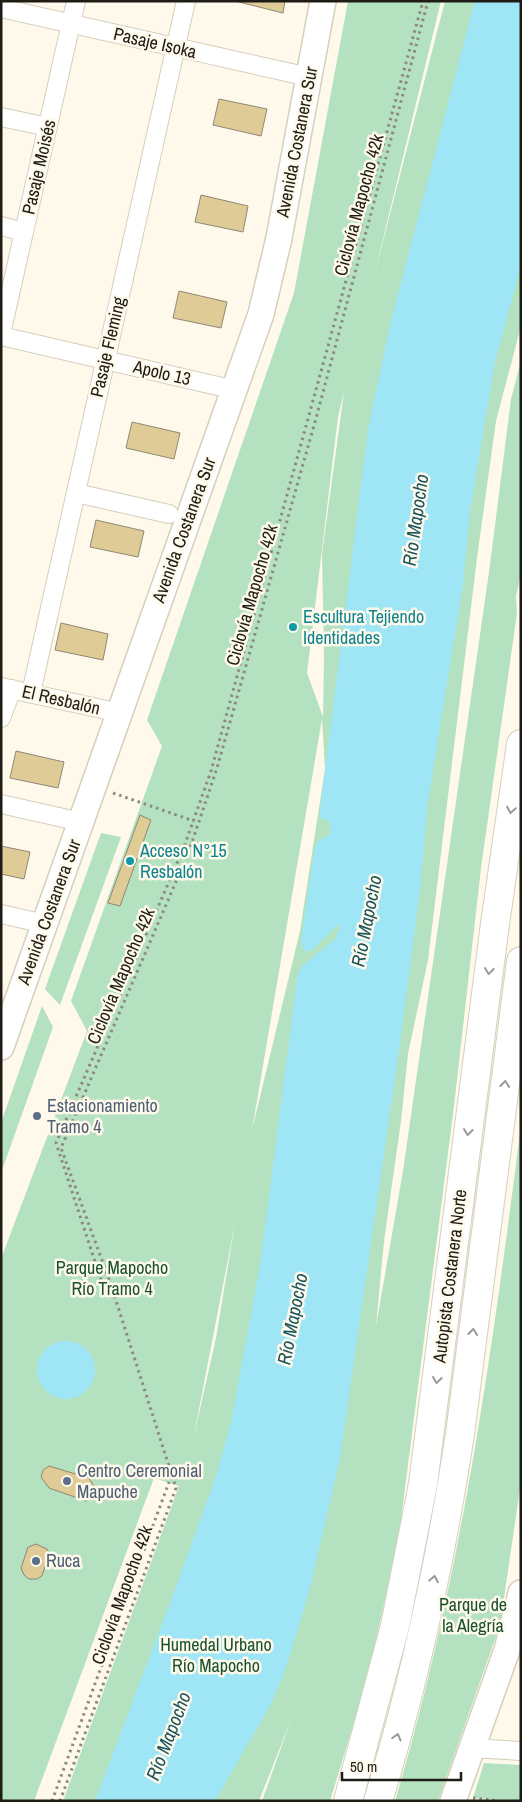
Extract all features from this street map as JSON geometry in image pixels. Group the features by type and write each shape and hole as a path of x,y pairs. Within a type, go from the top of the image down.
{"highway":[{"name":"Autopista Costanera Norte","path":"348,1801 391,1641 423,1484 495,924 521,744"},
{"name":"Autopista Costanera Norte","path":"378,1801 414,1672 450,1499 521,961"}],"main road":[{"name":"Avenida Costanera Sur","path":"3,1035 45,924 261,314 270,278 323,1"},
{"path":"463,1799 472,1748 516,1632 521,1593"}],"street":[{"name":"Pasaje Moisés","path":"1,335 76,1"},
{"name":"Pasaje Fleming","path":"31,693 186,1"},
{"name":"Pasaje Isoka","path":"1,8 309,77"},
{"path":"1,117 48,127"},
{"path":"1,226 24,232"},
{"name":"Apolo 13","path":"1,335 235,390"},
{"path":"76,494 169,514"},
{"path":"1,718 6,688"},
{"name":"El Resbalón","path":"6,688 120,713"},
{"path":"1,804 81,822"},
{"path":"1,914 45,924"},
{"path":"472,1748 521,1751"}],"path":[{"path":"102,1286 56,1144 194,821 211,771 423,1"},
{"name":"Ciclovía Mapocho 42k","path":"60,1801 176,1488 111,1285 61,1148 184,863 217,768 315,422 428,1"},
{"path":"112,792 198,823"},
{"path":"52,1801 168,1482"},
{"path":"463,1799 500,1801"}],"green space":[{"name":"Parque Mapocho Río Tramo 4","path":"348,1 441,1 373,280 445,1 521,1 521,326 496,421 477,558 428,960 408,1054 401,1121 384,1241 376,1326 403,1171 490,565 511,399 521,361 521,573 516,596 517,613 481,868 454,1106 399,1535 368,1677 330,1801 262,1801 291,1720 259,1801 63,1801 179,1486 154,1478 34,1801 1,1801 1,1259 87,1031 71,1001 162,746 147,720 294,293","holes":["344,392 322,554 323,717 307,673 338,417","322,719 325,769 300,931 252,1130","235,1223 216,1338 193,1440"]},
{"path":"101,833 121,837 60,1005 45,989"},
{"path":"42,1006 53,1027 1,1173 1,1123"},
{"name":"Parque de la Alegría","path":"521,1125 521,1482 500,1625 438,1801 395,1801 418,1718 438,1634 472,1466 486,1381"},
{"path":"484,1763 521,1765 521,1801 473,1798"}],"water":[{"name":"Humedal Urbano Río Mapocho","path":"475,1 521,1 521,266 495,362 470,511 463,585 427,808 421,882 401,1036 340,1458 310,1588 287,1665 272,1702 215,1801 95,1801 179,1579 216,1476 231,1423 260,1265 298,973 301,967 335,939 340,927 339,924 311,951 304,951 301,940 315,847 318,841 330,834 330,822 320,818 320,810 368,430 390,325"},
{"path":"66,1341 77,1343 90,1354 95,1370 93,1381 82,1394 66,1399 55,1397 42,1386 37,1370 39,1359 50,1346"}],"building":[{"path":"235,1 285,1 283,13"},
{"path":"219,99 267,109 261,136 213,125"},
{"path":"201,195 248,206 243,232 195,222"},
{"path":"179,291 227,302 221,328 173,318"},
{"path":"132,422 180,433 174,459 126,448"},
{"path":"96,520 144,531 138,557 90,547"},
{"path":"61,623 108,634 103,660 55,650"},
{"path":"16,751 64,762 58,788 10,778"},
{"name":"Acceso N°15 Resbalón","path":"140,815 151,820 120,906 108,903"},
{"path":"1,846 30,852 24,879 1,874"},
{"name":"Centro Ceremonial Mapuche","path":"49,1466 89,1478 94,1486 92,1498 86,1501 49,1488 41,1477 43,1470"},
{"name":"Ruca","path":"36,1544 47,1549 49,1553 42,1576 37,1579 29,1579 24,1575 21,1568 28,1547"}],"place":[{"name":"Escultura Tejiendo Identidades","path":"293,627"},
{"name":"Acceso N°15 Resbalón","path":"130,861"},
{"name":"Estacionamiento Tramo 4","path":"37,1116"},
{"name":"Centro Ceremonial Mapuche","path":"67,1481"},
{"name":"Ruca","path":"36,1561"}],"water label":[{"name":"Río Mapocho","path":"415,520"},
{"name":"Río Mapocho","path":"366,921"},
{"name":"Río Mapocho","path":"292,1319"},
{"name":"Río Mapocho","path":"168,1736"}]}
